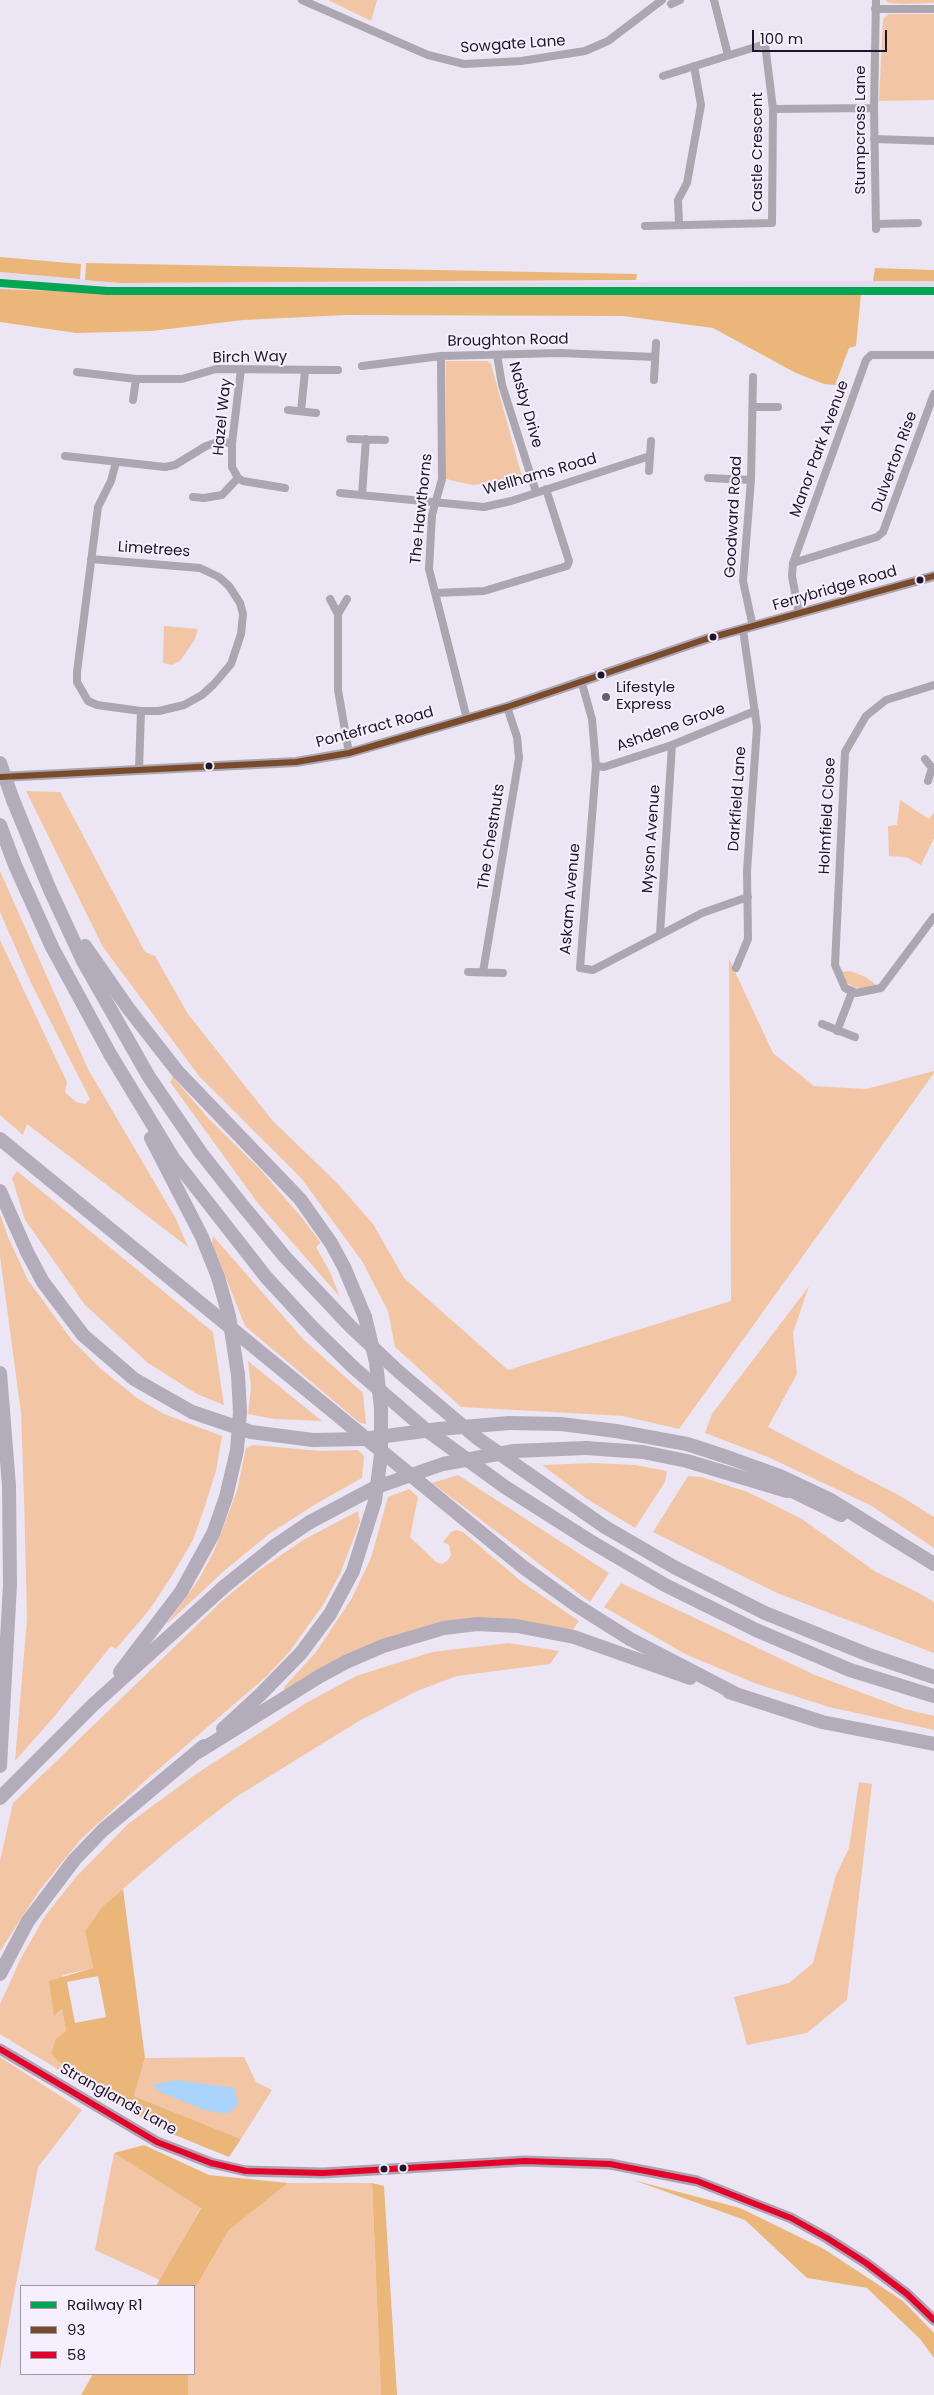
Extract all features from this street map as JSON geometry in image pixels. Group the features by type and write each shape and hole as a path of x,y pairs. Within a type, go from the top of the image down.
{"highway":[{"path":"0,763 50,890 83,961 149,1077 201,1153 264,1233 296,1270 351,1327 444,1412 514,1465 605,1527 648,1553 728,1595 796,1626 869,1655 934,1676"},
{"path":"0,825 15,865 52,947 110,1054 202,1237 218,1277 229,1316 238,1376 240,1412 236,1450 226,1497 213,1534 181,1592 94,1704"},
{"path":"0,1974 28,1921 75,1860 103,1830 198,1752 260,1695 316,1634 353,1570 375,1501 381,1455 382,1409 376,1362 365,1317 344,1267 316,1221 282,1178 178,1072 96,964 50,890"},
{"path":"110,1054 173,1158 266,1277 313,1328 354,1368 425,1429 513,1492 590,1542 665,1585 756,1630 850,1670 934,1696"},
{"path":"0,1138 523,1567 576,1605 630,1638 738,1695"},
{"path":"0,1191 27,1252 43,1282 83,1335 134,1379 192,1412 251,1432 313,1440 363,1439 439,1429 509,1423 570,1425 686,1444 757,1467 807,1488 852,1511 934,1564"},
{"path":"0,1373 9,1486 10,1585 0,1766"},
{"path":"640,1435 722,1461 766,1478 863,1528 934,1573"},
{"path":"0,1798 94,1704 225,1586 276,1545 310,1522 374,1488 443,1464 514,1451 586,1448 643,1452 687,1461 748,1478 802,1497"},
{"path":"198,1752 320,1676 346,1662 383,1646 416,1636 477,1624 517,1626 574,1637 738,1695 822,1722 934,1744"}],"main road":[{"name":"Stranglands Lane","path":"0,2049 141,2134 187,2155 230,2168 298,2174 525,2161 610,2164 697,2181 791,2218 827,2238 866,2263 908,2294 934,2320"}],"street":[{"name":"Sowgate Lane","path":"302,0 428,56 464,64 521,61 585,51 608,41 662,0"},
{"path":"671,4 680,0"},
{"path":"663,76 728,55 714,0"},
{"name":"Stumpcross Lane","path":"876,0 874,108 876,227 918,223"},
{"path":"875,9 934,9"},
{"name":"Castle Crescent","path":"645,226 772,223 773,110 765,44 728,55"},
{"path":"679,224 678,200 687,183 701,105 694,66"},
{"path":"773,110 874,108"},
{"path":"874,139 934,142"},
{"path":"654,380 656,343"},
{"name":"Broughton Road","path":"362,366 441,356 560,353 655,358"},
{"name":"Nasby Drive","path":"497,355 502,386 536,492"},
{"name":"The Hawthorns","path":"441,356 442,479 435,502 429,569 467,719"},
{"name":"Manor Park Avenue","path":"799,614 792,576 793,563 868,356 934,356"},
{"name":"Birch Way","path":"77,372 136,379 182,379 216,369 338,370"},
{"name":"Hazel Way","path":"238,478 231,460 241,369"},
{"name":"Birch Way","path":"301,411 305,371"},
{"name":"Goodward Road","path":"748,628 743,581 751,480 753,378"},
{"path":"133,400 136,379"},
{"name":"Dulverton Rise","path":"793,563 877,537 883,532 934,394"},
{"path":"753,407 778,407"},
{"path":"288,410 316,413"},
{"path":"350,439 385,440"},
{"path":"362,495 366,439"},
{"path":"650,471 651,441"},
{"path":"65,456 165,467 175,465 206,446 218,442 232,443"},
{"name":"Wellhams Road","path":"340,493 484,507 650,456"},
{"name":"Limetrees","path":"91,559 200,568 224,582 240,603 243,624 238,646 231,664 202,695 184,705 159,711 142,711 97,705 88,701 77,682 91,559 97,516 101,496 111,481 116,462"},
{"path":"193,497 204,498 222,495 238,478 285,488"},
{"path":"708,478 751,480"},
{"path":"435,593 484,592 567,566 569,561 546,489"},
{"name":"Ferrybridge Road","path":"748,628 934,576"},
{"path":"330,599 338,614 338,690 349,752"},
{"path":"338,614 347,599"},
{"name":"Pontefract Road","path":"0,777 296,762 349,752 507,707 664,652 748,628"},
{"name":"Darkfield Lane","path":"736,968 748,939 748,897 757,727 748,628"},
{"name":"Askam Avenue","path":"581,680 592,720 596,766 580,968 593,970 702,913 748,897"},
{"name":"Holmfield Close","path":"852,992 845,988 835,964 845,752 866,716 886,700 934,685"},
{"name":"The Chestnuts","path":"483,972 519,758 517,737 507,707"},
{"path":"139,770 142,711"},
{"name":"Ashdene Grove","path":"596,766 604,767 672,745 755,711"},
{"name":"Myson Avenue","path":"660,934 672,745"},
{"path":"925,759 933,768 928,782"},
{"path":"837,1032 852,992 870,992 887,983 934,917"},
{"path":"468,972 503,973"},
{"path":"822,1024 837,1032 855,1036"}],"shaded area":[{"path":"328,0 377,0 371,21"},
{"path":"885,0 934,0 934,3 904,4 889,3"},
{"path":"889,14 934,14 934,100 879,101 883,19"},
{"path":"0,257 81,264 80,279 0,272"},
{"path":"86,263 637,274 636,280 121,283 85,280"},
{"path":"875,268 934,270 934,281 873,281"},
{"path":"0,272 121,283 934,281 934,294 161,295 0,289"},
{"path":"0,289 161,295 861,294 856,346 849,348 835,385 824,384 796,373 713,328 623,316 347,315 243,320 152,331 76,333 0,322"},
{"path":"446,361 487,361 491,364 523,480 472,485 446,479"},
{"path":"164,626 198,629 195,639 180,661 172,665 163,663"},
{"path":"26,791 60,792 145,952 155,956 188,1014 272,1120 338,1184 373,1224 404,1278 508,1370 731,1301 729,959 773,1053 814,1086 866,1089 934,1071 934,1073 679,1429 623,1416 461,1407 395,1347 388,1311 362,1261 301,1178 199,1076 103,947"},
{"path":"900,800 929,819 934,813 934,838 921,865 906,857 889,856 888,826 897,825"},
{"path":"0,871 88,1069 176,1219 188,1247 27,1124 23,1135 0,1115 0,940 67,1082 65,1092 76,1102 85,1104 90,1099 31,983 0,912"},
{"path":"850,971 866,977 876,985 863,989 853,987 845,981 841,972"},
{"path":"173,1077 210,1120 260,1169 321,1243 316,1247 330,1272 340,1297 257,1202 170,1082"},
{"path":"17,1171 213,1332 224,1405 197,1394 148,1363 85,1305 25,1220 12,1178"},
{"path":"0,1214 8,1237 28,1280 71,1339 101,1369 137,1398 164,1414 222,1436 216,1471 193,1540 173,1574 150,1609 116,1649 111,1646 53,1718 15,1761 27,1619 24,1498 21,1413 0,1256"},
{"path":"213,1236 304,1340 363,1393 366,1424 360,1423 245,1326 212,1243"},
{"path":"809,1286 793,1333 797,1374 768,1427 902,1497 934,1517 934,1548 870,1505 768,1457 705,1433 712,1414"},
{"path":"248,1361 322,1421 274,1419 248,1414 251,1387"},
{"path":"253,1445 321,1451 358,1450 364,1456 362,1478 319,1502 269,1534 225,1570 166,1625 199,1579 214,1551 237,1491 246,1448"},
{"path":"594,1463 635,1465 667,1471 665,1482 635,1528 587,1499 542,1465"},
{"path":"458,1475 609,1573 590,1602 432,1483"},
{"path":"688,1476 701,1477 748,1492 802,1519 876,1572 934,1602 934,1653 777,1593 653,1532"},
{"path":"409,1489 418,1497 410,1537 436,1562 442,1564 451,1555 449,1545 443,1542 451,1532 456,1530 463,1532 522,1582 579,1621 572,1631 453,1623 286,1691 284,1689 285,1686 316,1652 352,1598 371,1558 388,1497"},
{"path":"358,1511 360,1522 340,1574 323,1605 290,1651 267,1676 146,1780 81,1839 39,1891 0,1951 0,1861 13,1803 223,1600 258,1571 303,1540"},
{"path":"621,1583 815,1675 905,1709 934,1716 934,1730 829,1707 754,1683 685,1654 604,1607"},
{"path":"509,1643 559,1651 550,1664 457,1676 417,1691 359,1721 236,1797 174,1845 102,1907 85,1931 93,1968 63,1975 55,2017 62,2009 66,2031 51,2054 82,2084 0,2034 0,2004 21,1958 45,1916 76,1877 128,1824 196,1774 306,1703 356,1676 432,1652"},
{"path":"859,1782 872,1784 847,2000 807,2033 747,2045 734,1997 789,1983 813,1963 836,1875 849,1848"},
{"path":"123,1889 145,2058 134,2096 241,2139 229,2157 165,2131 82,2084 51,2054 56,2039 66,2031 62,2009 54,2017 49,1981 93,1968 85,1931 102,1907","holes":["98,1976 106,2017 75,2023 67,1982"]},
{"path":"0,2057 82,2110 38,2167 0,2369"},
{"path":"244,2057 256,2082 272,2090 241,2139 134,2096 145,2058"},
{"path":"144,2145 209,2175 288,2183 229,2230 195,2288 195,2285 157,2285 201,2208 114,2153"},
{"path":"114,2153 201,2207 160,2280 95,2250"},
{"path":"633,2180 740,2208 824,2249 903,2301 934,2333 934,2358 920,2339 867,2288 807,2278 745,2220"},
{"path":"288,2183 372,2183 381,2395 188,2395 188,2375 195,2375 195,2288 229,2230"},
{"path":"372,2183 384,2186 397,2395 381,2395"},
{"path":"92,2375 188,2375 188,2395 81,2395"}],"water":[{"path":"177,2080 235,2088 238,2105 227,2114 204,2110 160,2092 152,2085"}],"rail line":[{"name":"R1","path":"0,283 108,291 934,291"}],"transit line":[{"name":"93","path":"0,777 296,762 349,753 507,707 706,639 934,576"},
{"name":"58","path":"0,2049 157,2142 211,2163 246,2171 323,2173 525,2161 610,2164 697,2181 791,2218 827,2238 866,2263 907,2294 934,2320"}],"place":[{"name":"Lifestyle Express","path":"606,697"}]}
